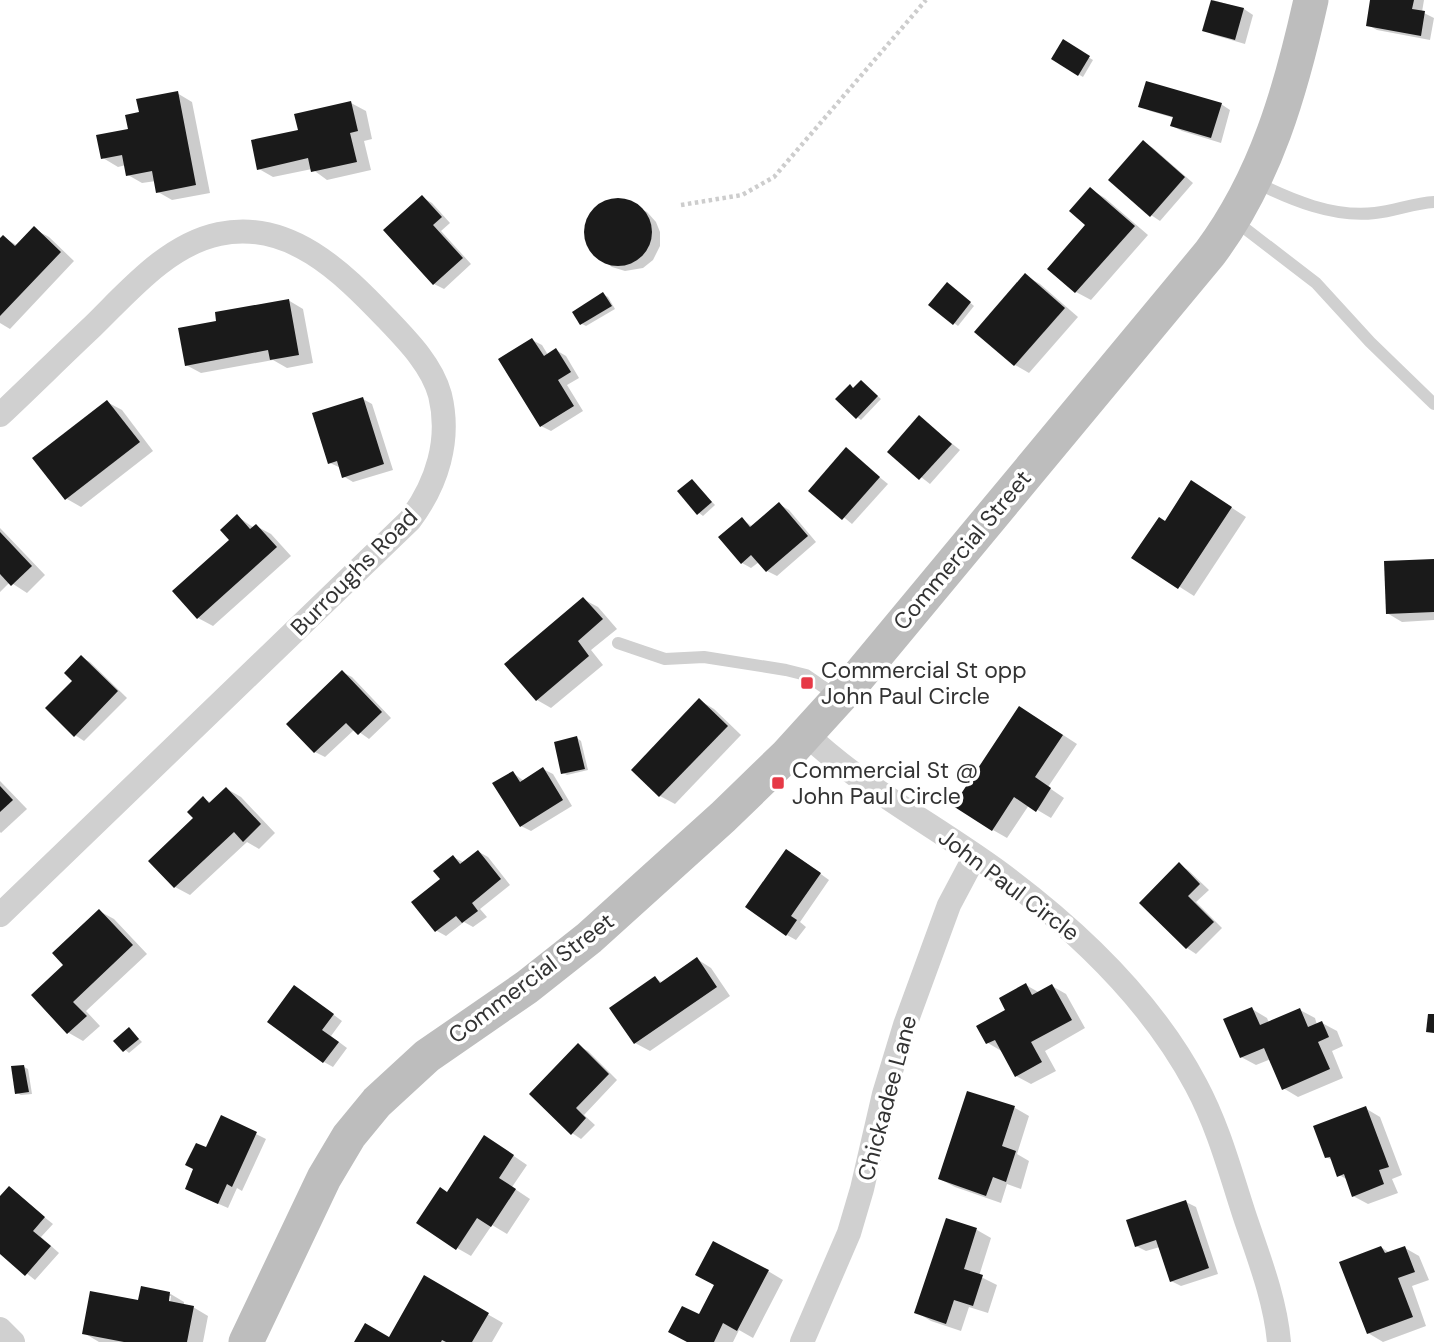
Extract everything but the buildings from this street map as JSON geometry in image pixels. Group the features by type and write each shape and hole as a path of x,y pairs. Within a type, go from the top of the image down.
{"main road":[{"name":"Commercial Street","path":"246,1342 324,1178 349,1136 377,1102 427,1056 527,987 579,947 723,817 806,734 840,698 1210,253 1234,219 1266,157 1311,0"}],"street":[{"name":"Burroughs Road","path":"0,415 158,265 202,240 218,234 246,232 285,240 308,249 338,270 358,289 397,330 428,369 439,394 444,426 435,475 429,491 410,520 0,915"},
{"name":"John Paul Circle","path":"806,734 849,770 1040,904 1079,937 1127,987 1175,1050 1197,1086 1216,1130 1267,1285 1279,1342"},
{"name":"Chickadee Lane","path":"802,1342 849,1233 884,1094 905,1025 949,905 975,856"},
{"path":"0,1329 13,1342"}],"lane":[{"path":"1255,182 1300,201 1349,213 1373,213 1434,202"},
{"path":"1234,219 1316,284 1370,342 1434,404"},
{"path":"618,643 665,659 704,657 786,670 806,675 840,698"}],"path":[{"path":"681,205 742,195 774,177 926,0"}],"place":[{"name":"Commercial St opp John Paul Circle","path":"807,683"},
{"name":"Commercial St @ John Paul Circle","path":"778,783"}]}
